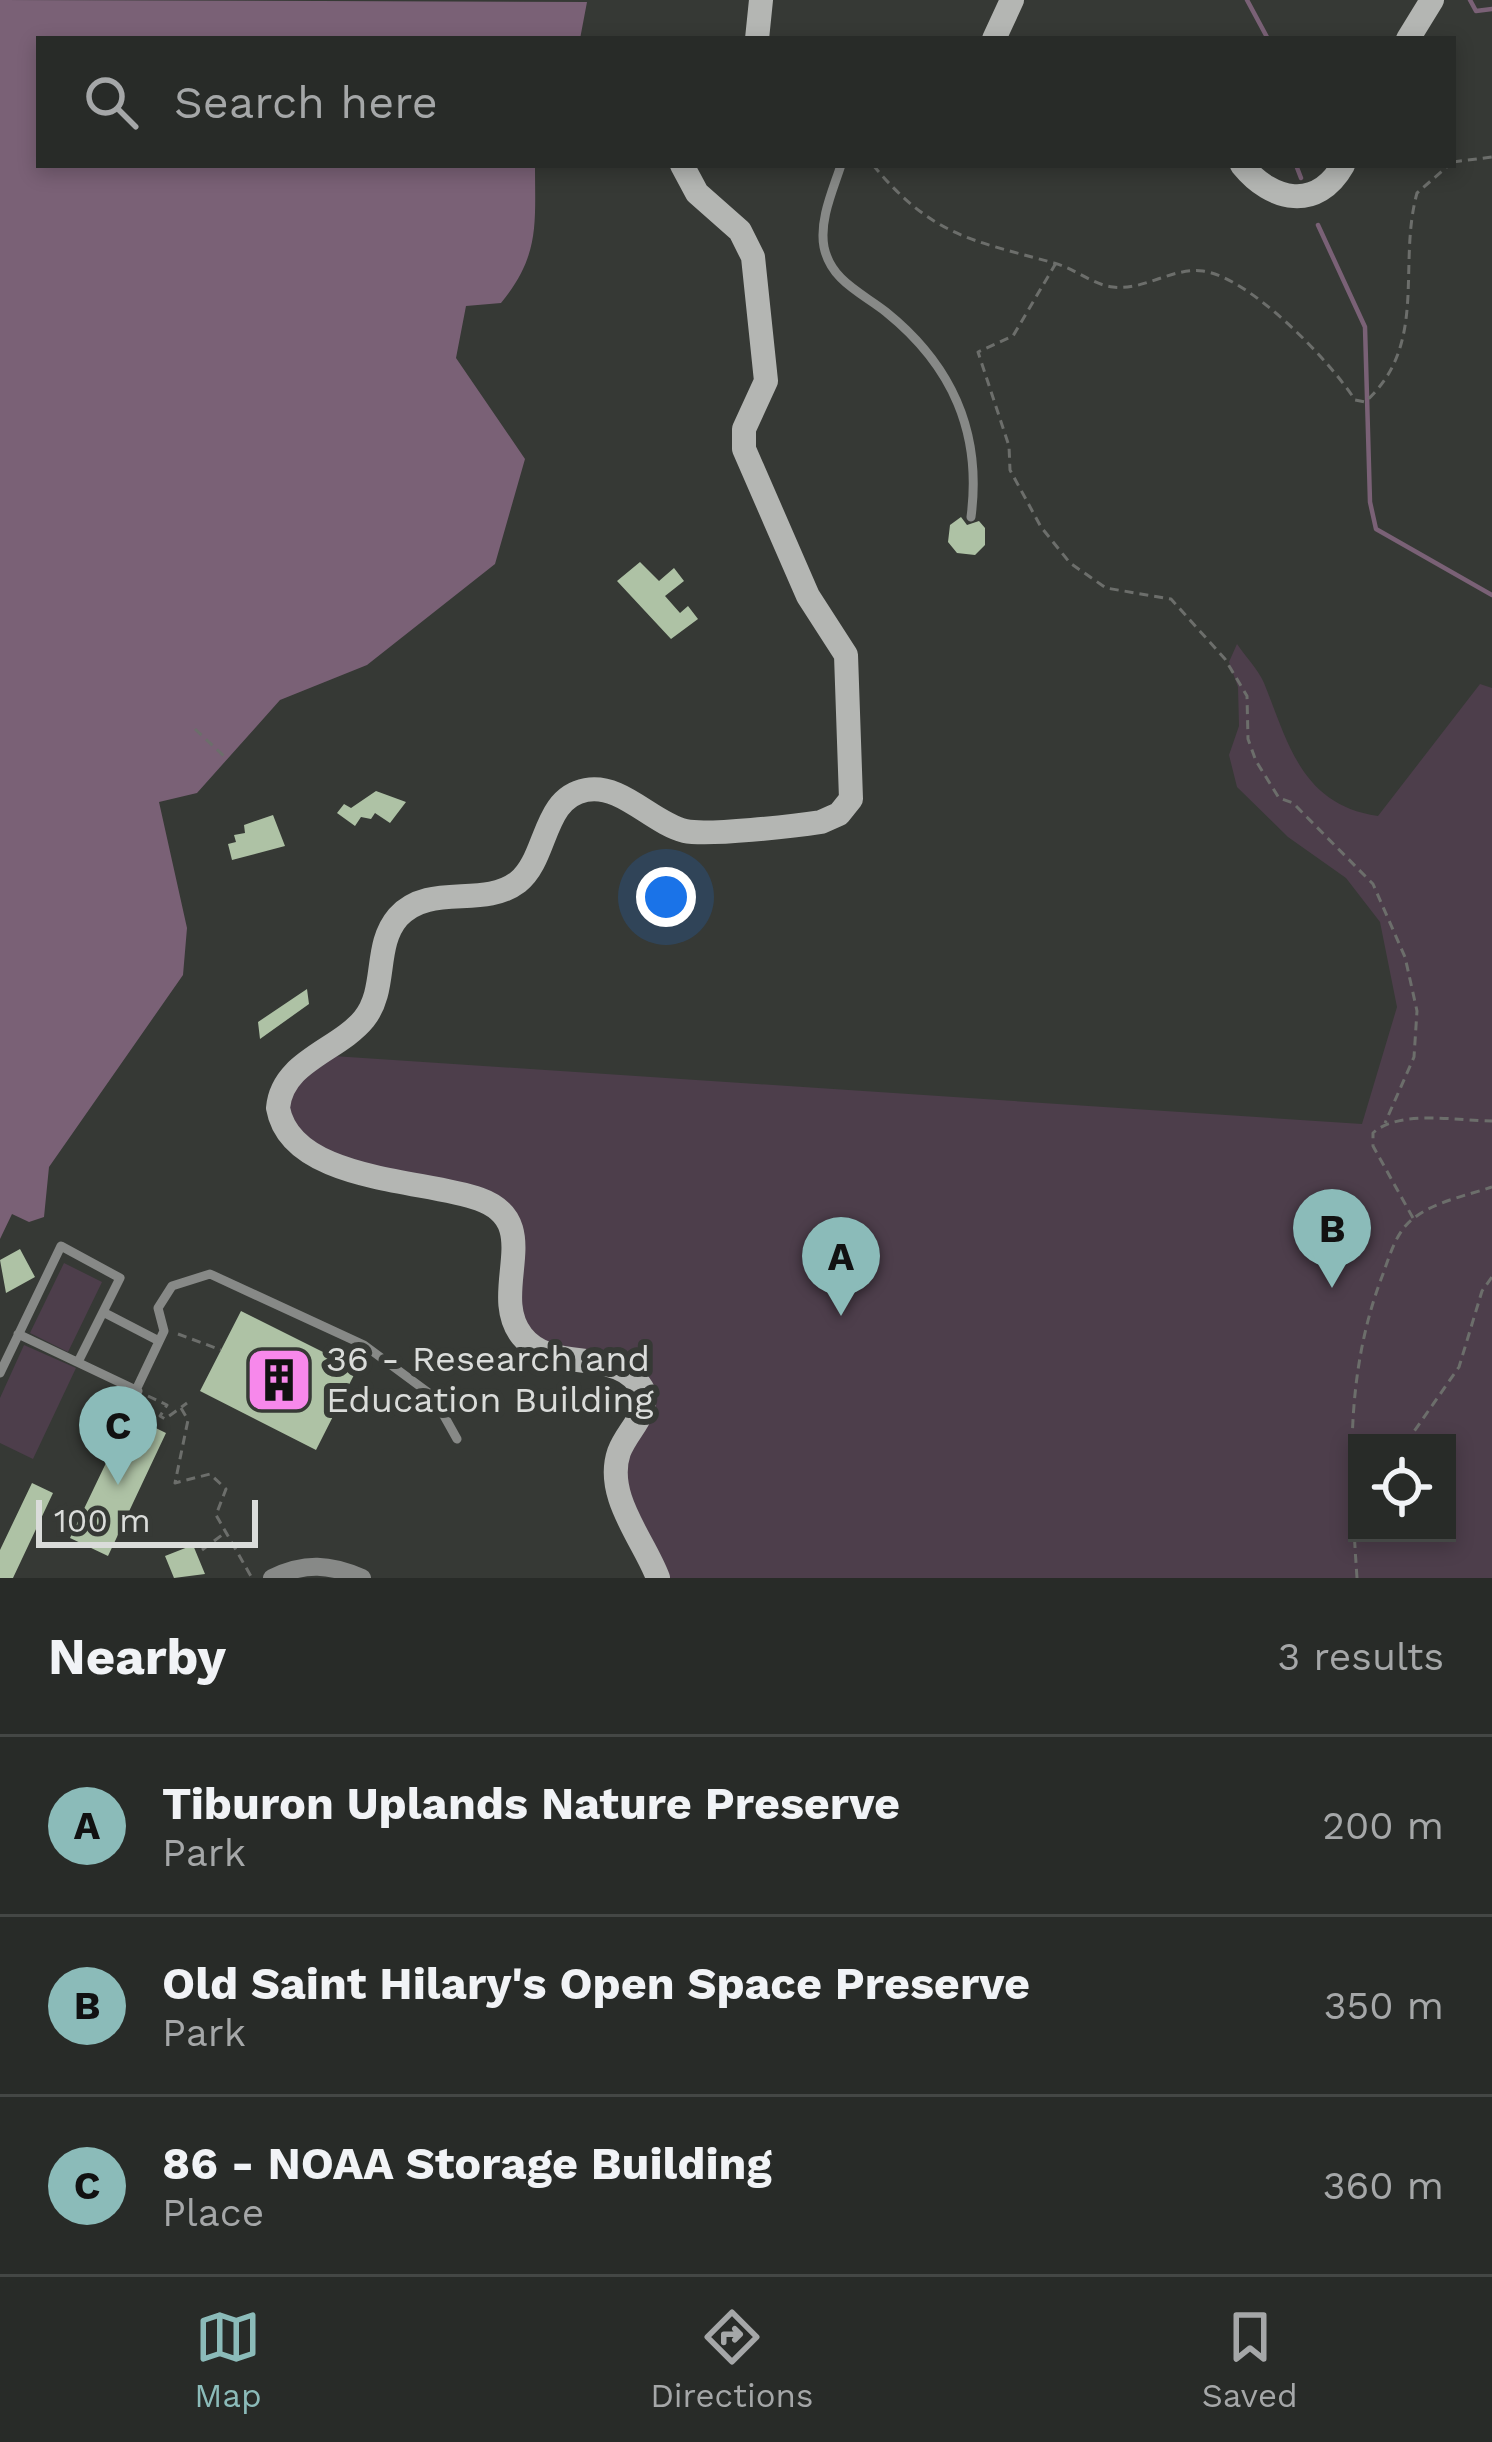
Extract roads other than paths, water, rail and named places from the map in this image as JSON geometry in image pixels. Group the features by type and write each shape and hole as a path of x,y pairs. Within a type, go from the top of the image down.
{"street":[{"path":"757,36 760,0"},
{"path":"995,36 1012,0"},
{"path":"1410,36 1432,0"},
{"path":"658,1578 625,1508 616,1474 619,1452 644,1411 644,1392 621,1369 547,1353 520,1334 510,1303 514,1234 504,1213 464,1194 330,1164 290,1134 278,1108 293,1073 350,1032 370,1010 380,987 386,941 397,918 426,900 496,892 516,883 531,866 557,809 572,795 603,790 667,825 699,833 821,822 839,814 851,799 846,655 808,596 744,449 744,429 766,380 753,257 740,231 697,194 687,168"},
{"path":"1245,168 1269,190 1295,198 1324,190 1341,168"},
{"path":"272,1578 291,1568 332,1565 362,1578"}],"lane":[{"path":"840,168 825,217 824,246 842,281 910,333 968,422 975,449 971,517"},
{"path":"0,1372 61,1246 120,1278 78,1362"},
{"path":"18,1334 138,1391 161,1336 158,1308 172,1286 210,1274 229,1278 364,1345 434,1396 457,1438"},
{"path":"103,1312 161,1336"}],"waterway":[{"path":"1247,0 1266,36"},
{"path":"1470,0 1476,11 1492,9"},
{"path":"1297,168 1301,178"},
{"path":"1318,225 1365,327 1370,502 1376,529 1492,595"}],"place":[{"name":"Old Saint Hilary's Open Space Preserve","path":"1332,1288"},
{"name":"Tiburon Uplands Nature Preserve","path":"841,1316"},
{"name":"36 - Research and Education Building","path":"279,1380"},
{"name":"86 - NOAA Storage Building","path":"118,1485"}]}
